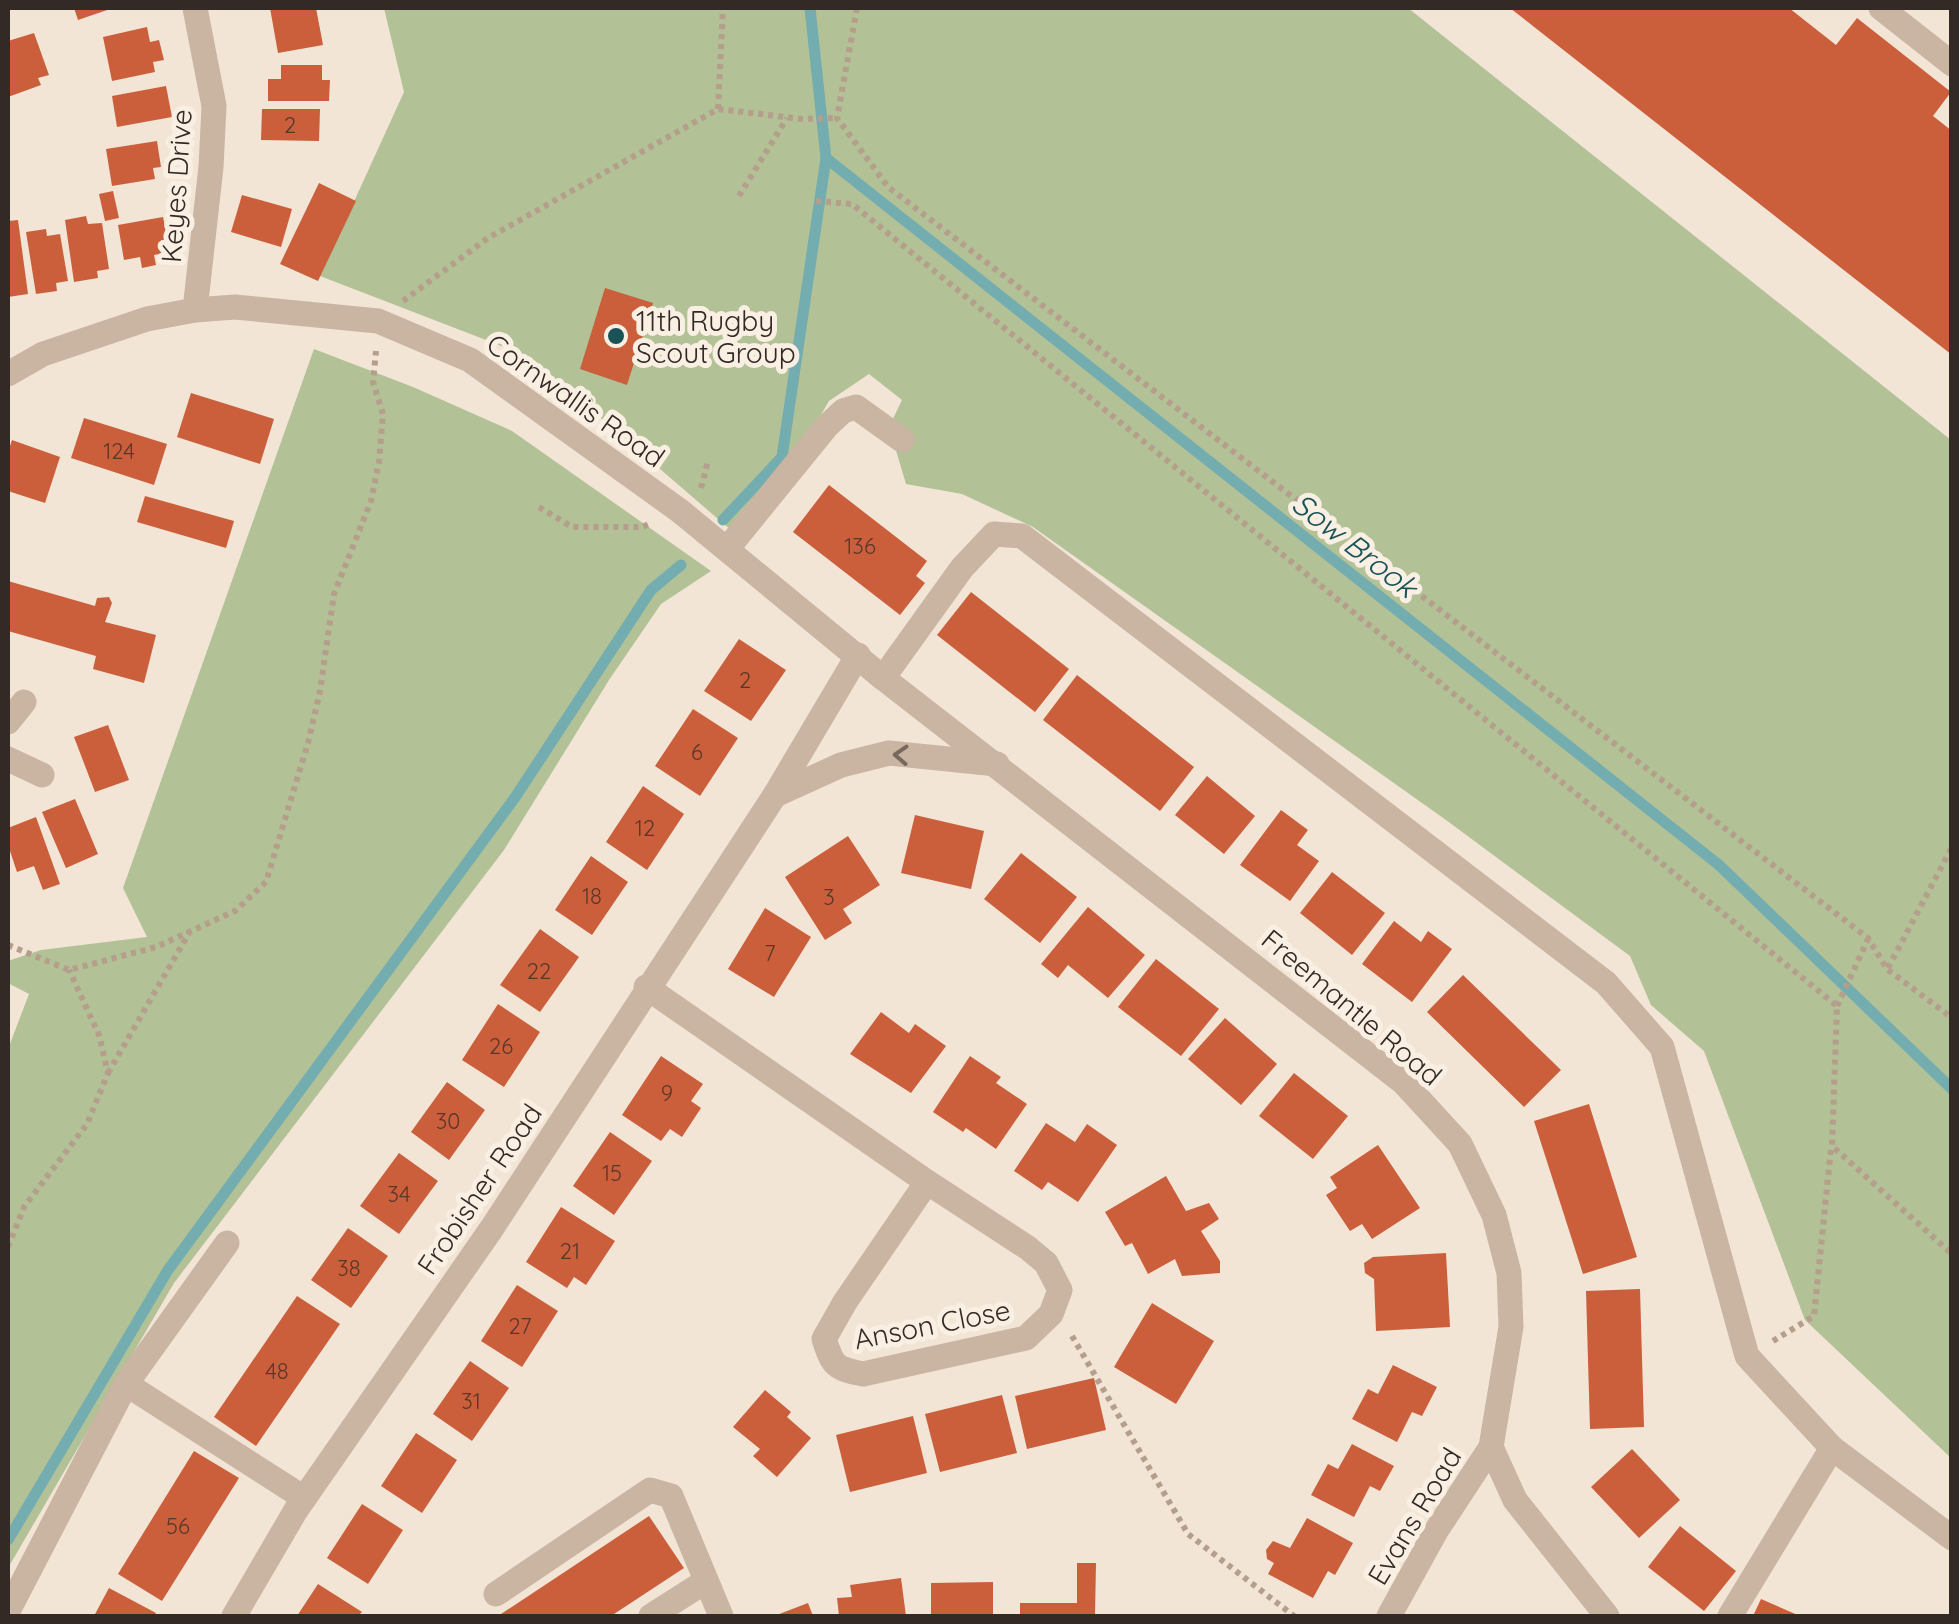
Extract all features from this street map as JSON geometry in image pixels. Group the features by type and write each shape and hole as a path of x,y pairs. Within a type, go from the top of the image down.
{"street":[{"name":"Keyes Drive","path":"195,8 214,106 195,310"},
{"path":"1882,8 1952,64"},
{"name":"Cornwallis Road","path":"8,374 43,354 147,319 195,310 262,308 378,321 470,360 728,548 884,678"},
{"path":"728,548 826,426 843,411 856,407 902,440"},
{"path":"884,678 962,568 994,534 1022,536 1606,983 1662,1047 1747,1356 1832,1448 1952,1538"},
{"name":"Frobisher Road","path":"234,1616 304,1498 492,1228 775,795 858,655"},
{"name":"Freemantle Road","path":"884,678 1404,1082 1460,1144 1494,1216 1509,1272 1511,1327 1491,1447"},
{"path":"775,795 841,765 889,753 998,764"},
{"path":"8,759 42,776"},
{"name":"Anson Close","path":"646,987 1046,1263 1060,1290 1052,1314 1026,1338 863,1374 843,1370 832,1363 824,1339 927,1182"},
{"path":"8,1611 126,1384 228,1244"},
{"path":"126,1384 304,1498"},
{"path":"1491,1447 1515,1500 1606,1616"},
{"name":"Evans Road","path":"1389,1616 1436,1531 1491,1447"},
{"path":"1730,1616 1832,1448"},
{"path":"496,1594 650,1490 671,1496 721,1616"},
{"path":"651,1616 706,1582"}],"path":[{"path":"718,109 722,8"},
{"path":"857,8 837,118 888,188 1868,938 1887,969 1952,1018"},
{"path":"8,945 69,970 156,947 190,932 234,911 266,882 312,726 334,594 371,501 380,462 383,414 374,382 378,321 488,238 718,109 802,120 837,118"},
{"path":"739,196 787,118"},
{"path":"816,201 852,204 1837,1006"},
{"path":"539,507 572,527 642,527"},
{"path":"1887,969 1952,847"},
{"path":"8,1246 24,1207 87,1124 108,1074 190,932"},
{"path":"1747,1356 1814,1316 1832,1146 1837,1006 1868,938"},
{"path":"69,970 99,1035 108,1074"},
{"path":"1832,1146 1952,1254"},
{"path":"1052,1314 1088,1358 1188,1534 1294,1616"}],"green space":[{"path":"384,8 1408,8 1951,440 1951,1458 1805,1320 1704,1051 1651,1005 1630,956 1446,820 1033,527 962,494 906,484 889,427 902,400 869,374 829,401 746,543 530,357 320,276 404,92"},
{"path":"314,349 512,431 711,571 661,604 504,850 174,1283 8,1568 8,1049 29,994 8,983 8,961 41,950 147,937 123,888"}],"building":[{"path":"74,8 113,8 78,20"},
{"path":"270,8 316,8 323,45 278,53"},
{"path":"1510,8 1789,8 1836,45 1857,18 1951,92 1933,116 1952,131 1952,355"},
{"path":"147,27 150,42 159,40 164,60 153,62 155,72 112,81 103,37"},
{"path":"34,33 49,75 38,78 41,85 8,97 8,41"},
{"path":"281,65 322,65 322,80 330,80 329,101 268,101 268,79 281,79"},
{"path":"166,86 172,117 117,127 112,96"},
{"path":"262,109 320,109 319,141 261,140"},
{"path":"157,141 161,167 153,168 155,179 112,186 106,149"},
{"path":"319,183 356,201 318,281 280,264"},
{"path":"113,191 119,218 105,221 99,194"},
{"path":"242,195 292,209 281,247 231,232"},
{"path":"86,216 88,224 102,223 109,269 97,271 98,278 74,282 65,220"},
{"path":"163,217 170,252 154,255 156,265 142,268 140,257 124,260 118,225"},
{"path":"18,220 28,294 8,297 8,221"},
{"path":"46,229 47,236 60,234 68,281 56,283 57,291 36,294 26,232"},
{"name":"11th Rugby Scout Group","path":"605,288 653,303 627,385 580,369"},
{"path":"191,393 274,419 260,464 177,437"},
{"path":"84,418 167,444 154,485 71,458"},
{"path":"12,440 60,457 45,503 8,491 8,452"},
{"path":"829,485 927,561 916,576 925,583 900,615 793,532"},
{"path":"145,496 234,521 226,548 137,522"},
{"path":"8,581 95,606 97,598 109,597 112,603 105,622 156,635 144,683 93,669 96,656 8,631"},
{"path":"971,592 1069,669 1035,712 937,635"},
{"path":"739,639 786,670 751,721 704,691"},
{"path":"1077,675 1194,767 1160,811 1043,720"},
{"path":"693,709 738,738 700,796 655,766"},
{"path":"108,725 129,780 95,792 74,737"},
{"path":"1207,776 1255,816 1224,854 1175,815"},
{"path":"643,786 684,814 647,870 606,842"},
{"path":"75,799 98,854 66,868 42,812"},
{"path":"1281,810 1308,830 1297,845 1319,861 1290,901 1240,865"},
{"path":"915,815 984,831 971,889 901,873"},
{"path":"36,817 60,884 43,890 34,866 17,872 8,845 8,828"},
{"path":"848,836 880,885 843,909 852,923 825,940 785,877"},
{"path":"1021,853 1077,897 1040,943 984,899"},
{"path":"591,856 628,882 592,935 555,910"},
{"path":"1332,872 1385,913 1352,955 1300,913"},
{"path":"1088,907 1145,955 1108,998 1068,965 1058,978 1041,964"},
{"path":"765,908 811,937 774,997 728,969"},
{"path":"1394,921 1421,942 1428,931 1452,949 1412,1002 1362,964"},
{"path":"540,929 579,957 540,1012 500,985"},
{"path":"1156,959 1219,1009 1181,1056 1118,1007"},
{"path":"1463,975 1561,1070 1524,1107 1427,1012"},
{"path":"498,1004 540,1032 504,1087 462,1060"},
{"path":"881,1012 909,1033 915,1024 946,1046 911,1093 850,1054"},
{"path":"1225,1018 1277,1064 1241,1105 1188,1059"},
{"path":"661,1056 703,1084 691,1101 701,1108 682,1137 670,1129 661,1141 622,1115"},
{"path":"970,1056 1001,1077 996,1083 1027,1104 996,1149 933,1112"},
{"path":"1294,1073 1348,1116 1313,1159 1259,1116"},
{"path":"447,1082 485,1110 449,1160 411,1132"},
{"path":"1589,1104 1637,1257 1583,1274 1534,1121"},
{"path":"1046,1123 1075,1142 1087,1124 1117,1145 1078,1202 1048,1182 1042,1190 1014,1171"},
{"path":"610,1132 652,1161 614,1215 573,1186"},
{"path":"1378,1145 1420,1208 1372,1239 1362,1224 1350,1231 1326,1195 1337,1188 1330,1177"},
{"path":"399,1153 438,1181 399,1234 360,1206"},
{"path":"1166,1176 1186,1211 1209,1203 1219,1219 1201,1231 1220,1261 1220,1273 1182,1276 1175,1259 1148,1274 1132,1243 1125,1246 1105,1212"},
{"path":"561,1207 615,1241 586,1285 574,1277 567,1288 526,1262"},
{"path":"348,1228 388,1256 351,1308 311,1280"},
{"path":"1446,1253 1450,1327 1376,1331 1374,1279 1365,1273 1364,1263 1373,1257"},
{"path":"517,1285 558,1311 522,1367 481,1341"},
{"path":"1640,1289 1644,1427 1590,1429 1586,1291"},
{"path":"297,1296 340,1324 256,1446 214,1417"},
{"path":"1152,1303 1214,1341 1176,1404 1114,1367"},
{"path":"470,1361 509,1388 472,1441 433,1414"},
{"path":"1393,1365 1437,1387 1422,1416 1412,1412 1397,1442 1352,1419 1368,1389 1378,1394"},
{"path":"1094,1378 1106,1430 1027,1449 1015,1396"},
{"path":"765,1390 791,1412 787,1417 811,1438 777,1477 753,1456 760,1449 733,1427"},
{"path":"1002,1395 1017,1453 940,1472 925,1414"},
{"path":"913,1416 927,1473 850,1492 836,1435"},
{"path":"416,1433 457,1460 422,1513 381,1486"},
{"path":"1352,1444 1394,1466 1380,1491 1370,1486 1354,1517 1311,1495 1328,1464 1338,1469"},
{"path":"1632,1449 1680,1500 1639,1538 1591,1487"},
{"path":"194,1451 239,1478 162,1601 118,1574"},
{"path":"362,1504 403,1530 368,1584 327,1558"},
{"path":"649,1516 684,1568 611,1616 498,1616"},
{"path":"1307,1518 1353,1543 1335,1575 1328,1571 1313,1598 1268,1574 1274,1563 1267,1559 1266,1550 1273,1541 1290,1548"},
{"path":"1680,1526 1736,1571 1704,1611 1648,1567"},
{"path":"1077,1563 1096,1563 1095,1616 1020,1616 1020,1603 1077,1603"},
{"path":"901,1578 906,1616 839,1616 837,1598 852,1597 850,1585"},
{"path":"993,1582 993,1616 931,1616 931,1583"},
{"path":"318,1584 362,1612 358,1616 297,1616"},
{"path":"109,1588 156,1613 94,1616"},
{"path":"1761,1599 1800,1616 1753,1616"},
{"path":"808,1603 813,1616 774,1616"}],"waterway":[{"name":"Sow Brook","path":"810,8 826,158 1719,865 1952,1089"},
{"path":"723,520 782,457 826,158"},
{"path":"8,1540 168,1270 516,796 651,590 681,565"}],"place":[{"name":"11th Rugby Scout Group","path":"616,336"}]}
